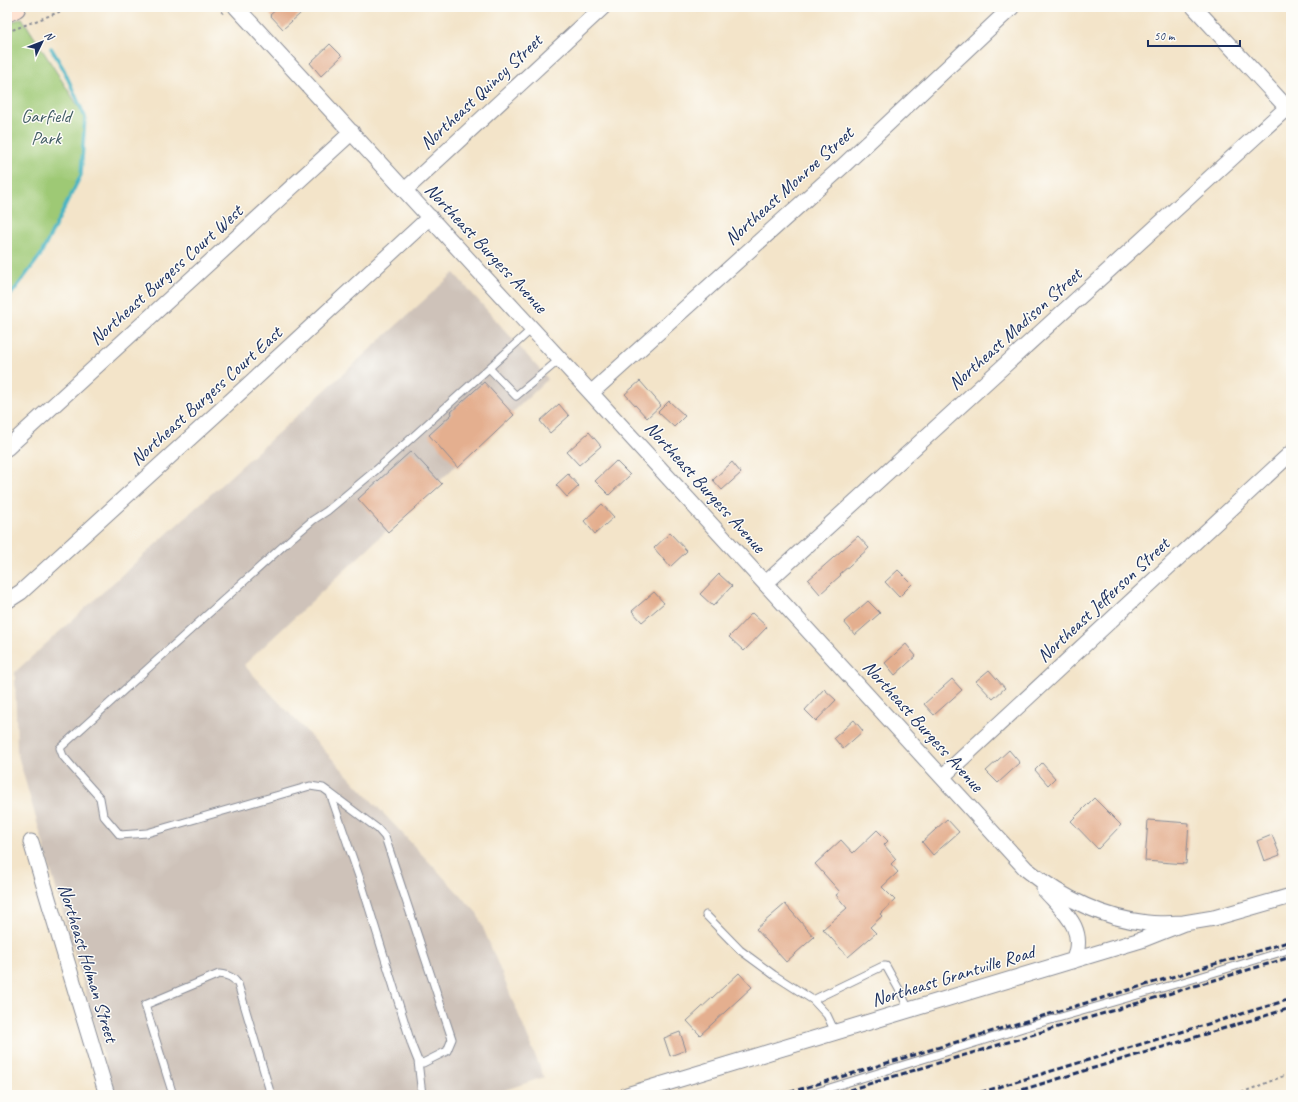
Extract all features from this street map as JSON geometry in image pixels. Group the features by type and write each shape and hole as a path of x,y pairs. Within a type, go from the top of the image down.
{"main road":[{"path":"7,11 15,7"}],"street":[{"name":"Northeast Burgess Avenue","path":"236,7 560,358 1026,869 1042,882 1060,893 1097,911 1148,924 1184,923"},
{"name":"Northeast Quincy Street","path":"405,190 603,7"},
{"name":"Northeast Monroe Street","path":"591,392 848,160 1012,7"},
{"path":"1194,7 1290,108"},
{"name":"Northeast Madison Street","path":"766,583 1290,108"},
{"name":"Northeast Burgess Court West","path":"7,448 352,132"},
{"name":"Northeast Burgess Court East","path":"7,600 21,592 430,217"},
{"name":"Northeast Jefferson Street","path":"942,777 1291,453"},
{"name":"Northeast Holman Street","path":"31,842 107,1095"},
{"path":"1026,869 1072,921 1078,938 1078,947 1073,961"},
{"name":"Northeast Grantville Road","path":"627,1095 1073,961 1141,940 1184,923 1214,918 1291,896"}],"lane":[{"path":"418,1061 423,1063 447,1051 452,1039 385,837 378,829 323,788 310,786 148,833 120,835 103,815 100,798 74,769 60,748 312,520 327,511 376,470 532,328"},
{"path":"489,368 516,396 560,358"},
{"path":"330,793 362,885 418,1061 422,1095"},
{"path":"706,915 740,950 774,975 814,1000 827,1015 835,1032"},
{"path":"807,1095 1023,1028 1291,949"},
{"path":"814,1000 883,966 886,966 909,1010"},
{"path":"173,1095 145,1005 219,974 227,975 234,979 238,984 272,1095"}],"path":[{"path":"7,32 72,7"},
{"path":"1236,1095 1291,1073"}],"shaded area":[{"path":"454,273 548,379 244,665 477,913 544,1077 490,1095 115,1095 17,752 15,672"}],"green space":[{"name":"Garfield Park","path":"22,18 85,117 81,175 40,256 7,300 7,24"}],"building":[{"path":"279,7 308,7 283,29 270,15"},
{"path":"330,44 342,56 321,76 310,63"},
{"path":"640,381 661,405 647,418 625,394"},
{"path":"484,382 514,415 458,468 429,435 452,414 451,412"},
{"path":"669,401 685,416 674,427 658,412"},
{"path":"559,404 569,416 550,433 540,421"},
{"path":"589,432 601,446 579,465 567,452"},
{"path":"411,451 442,484 388,532 358,499"},
{"path":"616,461 630,475 609,495 595,481"},
{"path":"732,462 741,473 722,490 713,480"},
{"path":"568,474 579,486 567,497 556,485"},
{"path":"602,504 614,517 595,534 584,521"},
{"path":"670,533 687,551 670,567 654,548"},
{"path":"858,536 869,548 820,594 808,580"},
{"path":"898,570 912,584 899,597 885,582"},
{"path":"719,574 732,586 713,606 700,594"},
{"path":"654,592 664,603 642,622 632,611"},
{"path":"868,601 880,613 855,635 844,622"},
{"path":"752,613 767,627 744,651 729,637"},
{"path":"906,644 916,656 895,675 885,663"},
{"path":"989,670 1005,688 993,699 976,681"},
{"path":"952,679 962,690 934,715 924,704"},
{"path":"824,689 836,700 816,721 805,710"},
{"path":"854,720 863,731 843,749 834,738"},
{"path":"1009,750 1020,763 998,783 986,771"},
{"path":"1042,763 1055,778 1048,785 1035,770"},
{"path":"1094,798 1121,825 1098,849 1071,821"},
{"path":"947,819 959,832 933,855 922,842"},
{"path":"1148,820 1189,823 1186,864 1145,861"},
{"path":"877,830 888,841 884,845 896,859 891,864 898,872 882,887 895,900 880,914 882,916 870,927 876,933 848,957 823,929 847,908 836,895 840,892 815,864 841,840 853,853"},
{"path":"1272,835 1280,855 1264,861 1257,841"},
{"path":"785,904 814,937 786,962 756,929"},
{"path":"739,973 752,987 700,1035 687,1021"},
{"path":"680,1032 686,1050 670,1056 664,1038"}],"waterway":[{"path":"7,300 40,256 81,175 85,117 64,70 51,48"}],"railway":[{"path":"781,1095 1291,941"},
{"path":"832,1095 1291,957"},
{"path":"972,1095 1291,999"},
{"path":"1005,1095 1291,1008"}]}
